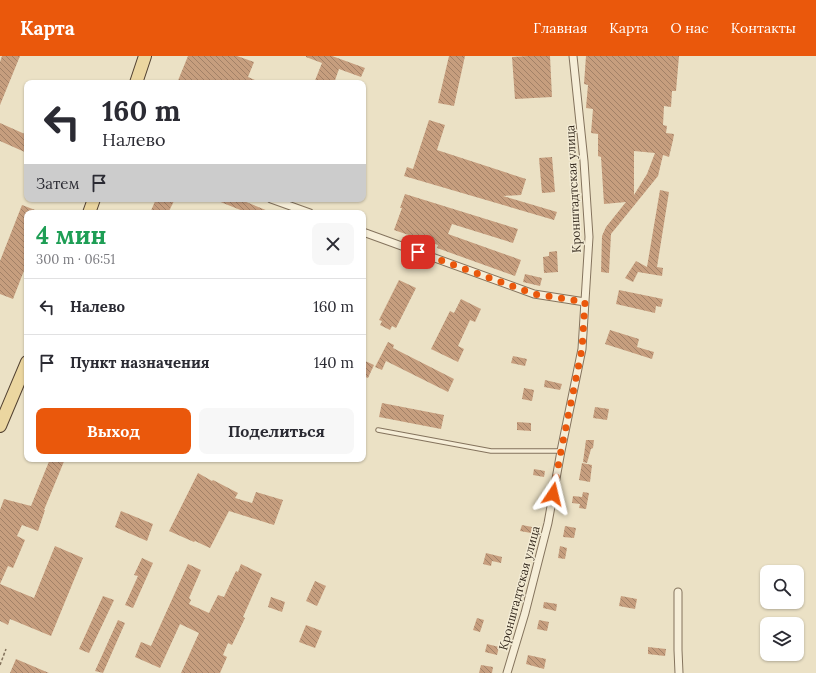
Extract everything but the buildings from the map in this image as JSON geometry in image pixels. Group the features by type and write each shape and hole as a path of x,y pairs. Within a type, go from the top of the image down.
{"main road":[{"path":"137,80 145,56"},
{"path":"0,426 24,369"}],"street":[{"name":"Кронштадтская улица","path":"507,673 525,613 548,523 582,349 589,237 584,161 573,56"},
{"path":"279,202 302,210"},
{"path":"366,233 534,294 585,302"},
{"path":"678,592 679,673"}],"lane":[{"path":"378,430 491,450 561,451"}],"path":[{"path":"0,665 6,649"}],"route":[{"path":"418,252 534,294 585,302 582,349 553,494"}]}
